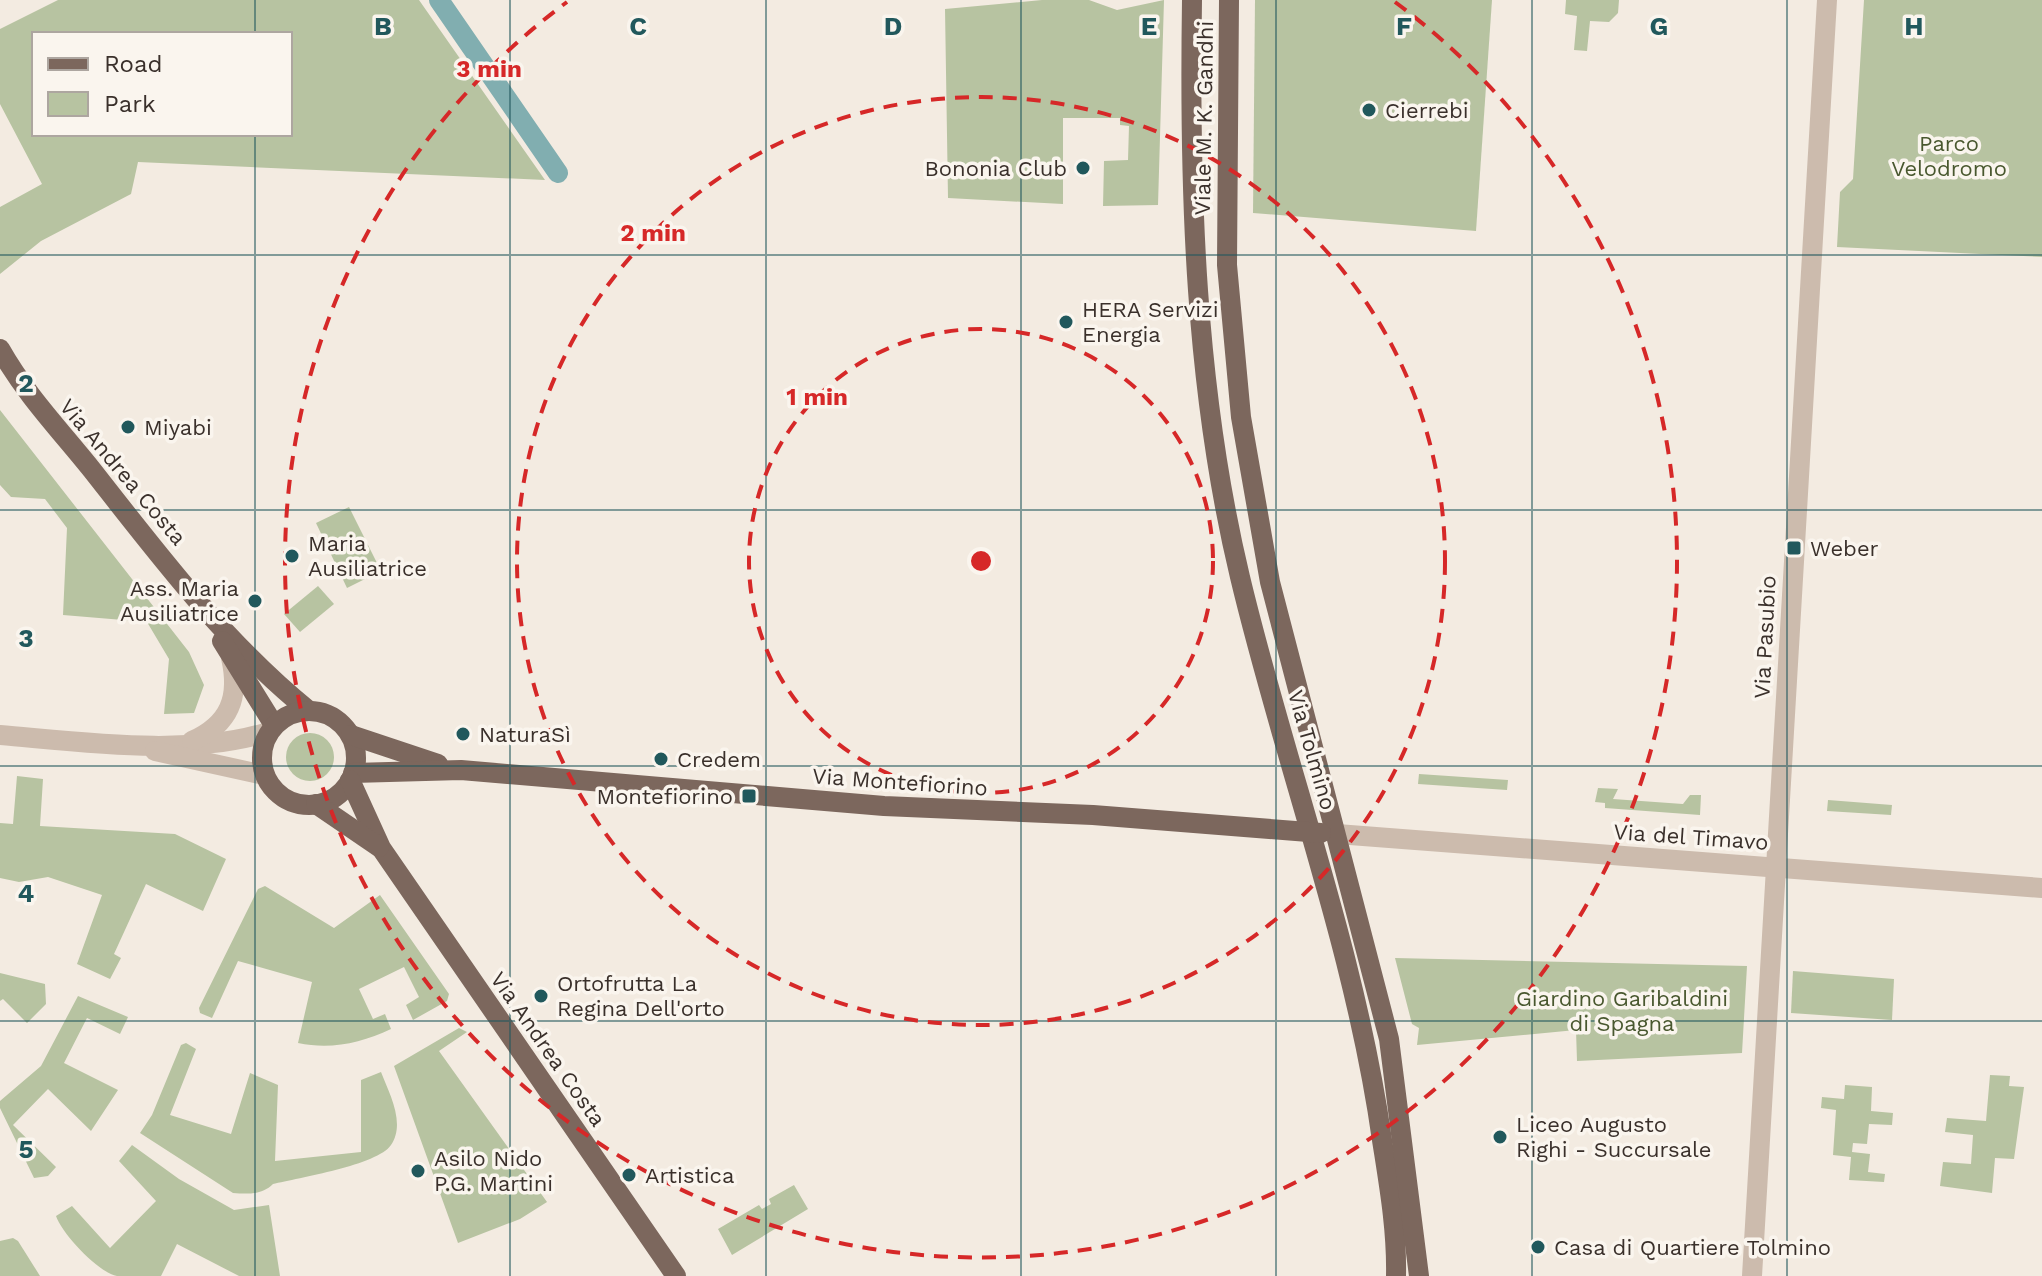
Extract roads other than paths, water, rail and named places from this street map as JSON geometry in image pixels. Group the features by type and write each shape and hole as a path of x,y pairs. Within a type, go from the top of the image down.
{"main road":[{"name":"Viale M. K. Gandhi","path":"1192,0 1193,234"},
{"name":"Viale M. K. Gandhi","path":"1226,236 1229,0"},
{"name":"Via Tolmino","path":"1193,234 1224,506 1246,600 1369,1048 1392,1209 1396,1276"},
{"name":"Via Tolmino","path":"1226,236 1235,373 1259,527 1277,610 1389,1039 1419,1276"},
{"name":"Via Andrea Costa","path":"0,349 22,387 185,585 273,681 308,710"},
{"name":"Via Andrea Costa","path":"185,585 230,654 271,728"},
{"path":"308,710 330,715 351,735 355,750 352,776 337,795 316,804 285,799 264,775 261,761 271,728 284,717 308,710"},
{"name":"Via Montefiorino","path":"351,735 461,770"},
{"name":"Via Montefiorino","path":"352,776 461,770 884,806 1093,815 1337,834"},
{"name":"Via Andrea Costa","path":"352,776 381,848 676,1276"},
{"name":"Via Andrea Costa","path":"316,804 381,848"}],"street":[{"name":"Via Pasubio","path":"1752,1276 1827,0"},
{"path":"189,743 213,730 230,711 235,683 230,654"},
{"path":"0,735 128,745 237,740 271,728"},
{"path":"128,745 264,775"},
{"name":"Via del Timavo","path":"1337,834 2042,888"}],"waterway":[{"path":"439,0 558,173"}],"place":[{"name":"Cierrebi","path":"1369,110"},
{"name":"Bononia Club","path":"1083,168"},
{"name":"HERA Servizi Energia","path":"1066,322"},
{"name":"Miyabi","path":"128,427"},
{"name":"Weber","path":"1794,548"},
{"name":"Maria Ausiliatrice","path":"292,556"},
{"name":"Ass. Maria Ausiliatrice","path":"255,601"},
{"name":"NaturaSì","path":"463,734"},
{"name":"Credem","path":"661,759"},
{"name":"Montefiorino","path":"749,796"},
{"name":"Ortofrutta La Regina Dell'orto","path":"541,996"},
{"name":"Liceo Augusto Righi - Succursale","path":"1500,1137"},
{"name":"Asilo Nido P.G. Martini","path":"418,1171"},
{"name":"Artistica","path":"629,1175"},
{"name":"Casa di Quartiere Tolmino","path":"1538,1247"}],"park label":[{"name":"Parco Velodromo","path":"1949,156"},
{"name":"Giardino Garibaldini di Spagna","path":"1622,1010"}]}
